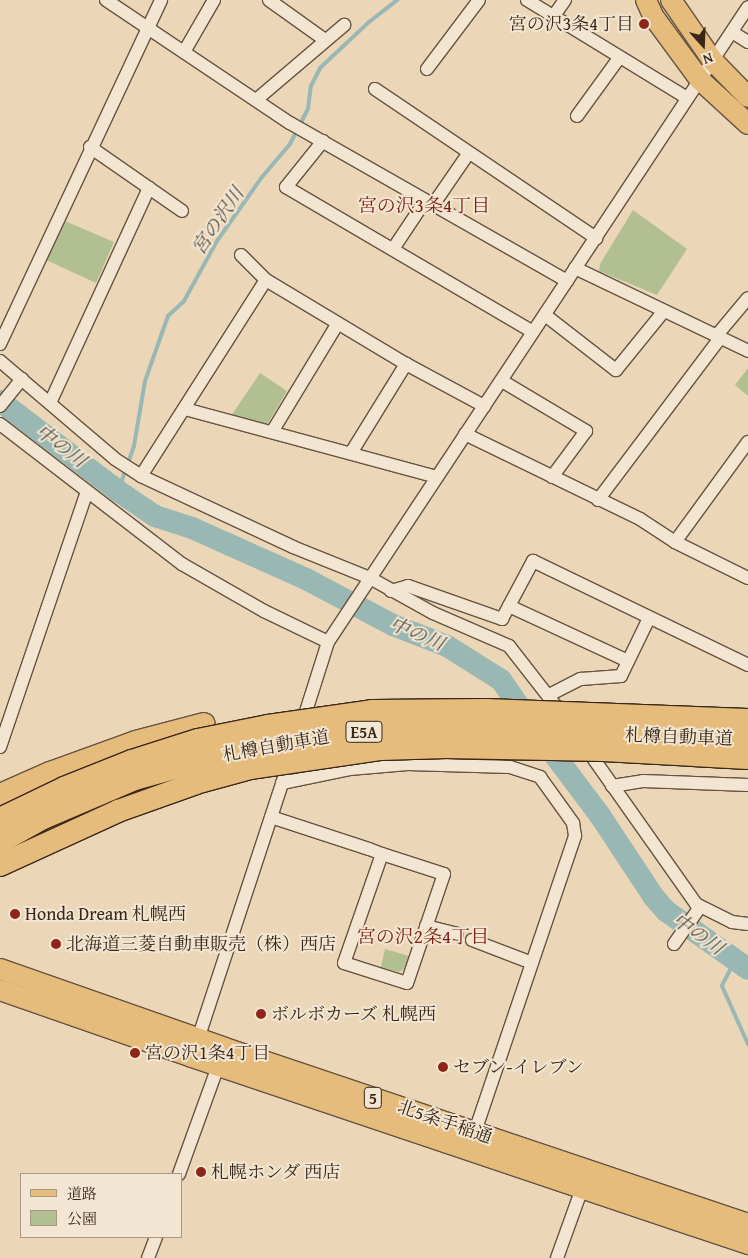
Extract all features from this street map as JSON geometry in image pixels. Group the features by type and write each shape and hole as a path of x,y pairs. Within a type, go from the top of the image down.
{"highway":[{"name":"札樽自動車道","path":"0,819 72,784 132,761 198,740 268,726 372,712 486,710 748,720"},
{"path":"0,795 50,773 136,742 204,724 272,715 372,712"},
{"name":"札樽自動車道","path":"0,842 43,818 134,779 228,753 291,741 356,733 423,728 748,739"},
{"path":"0,865 118,811 196,783 250,768 380,749 447,747 603,750 748,758"}],"main road":[{"path":"646,0 653,16 700,80 748,124"},
{"path":"671,0 713,61 748,97"},
{"name":"北5条手稲通","path":"0,969 198,1039 475,1132 585,1179 748,1244"},
{"name":"北5条手稲通","path":"0,990 218,1066 585,1179 748,1224"}],"street":[{"path":"106,0 290,124 318,138 567,281"},
{"path":"0,344 146,27 161,0"},
{"path":"184,52 214,0"},
{"path":"269,0 325,40"},
{"path":"427,69 479,0"},
{"path":"527,0 619,58 688,98"},
{"path":"553,17 565,0"},
{"path":"198,1039 328,642 363,593 370,578 748,7"},
{"path":"256,100 344,24"},
{"path":"732,32 748,42"},
{"path":"578,116 619,58"},
{"path":"375,90 596,238"},
{"path":"318,138 286,187 533,332"},
{"path":"90,147 182,211"},
{"path":"393,250 468,154"},
{"path":"50,403 149,188"},
{"path":"241,255 266,280 406,364 484,406"},
{"path":"575,268 748,351"},
{"path":"140,475 185,409 266,280"},
{"path":"598,500 748,298"},
{"path":"545,315 616,370 664,310"},
{"path":"272,432 338,324"},
{"path":"0,361 18,383 50,403 115,458 140,475 293,547 370,578 433,613 509,646 549,695 696,904 700,908 732,922 748,924"},
{"path":"351,453 406,364"},
{"path":"502,381 586,431 552,477"},
{"path":"0,406 18,383"},
{"path":"185,409 437,477"},
{"path":"0,424 182,564 264,611 328,642"},
{"path":"466,434 640,519 675,542 748,578"},
{"path":"675,542 748,442"},
{"path":"0,747 87,491"},
{"path":"391,591 408,586 502,619 533,561 748,664"},
{"path":"509,606 628,661"},
{"path":"549,695 581,679 621,676 649,618"},
{"path":"282,783 350,769 408,764 510,767 540,777 573,823 575,836 475,1132"},
{"path":"612,786 643,780 748,785"},
{"path":"271,817 444,874 407,983 344,963 382,854"},
{"path":"674,944 700,908"},
{"path":"426,926 457,934"},
{"path":"472,940 532,963"},
{"path":"179,1173 218,1066"},
{"path":"557,1258 585,1179"},
{"path":"148,1258 156,1238"}],"green space":[{"path":"633,210 687,249 657,295 599,271 600,264"},
{"path":"65,221 114,242 96,283 46,260"},
{"path":"748,368 748,396 735,385"},
{"path":"260,373 287,391 267,425 231,416"},
{"path":"385,949 409,956 404,969 399,972 381,967"}],"waterway":[{"name":"宮の沢川","path":"118,491 134,446 145,381 168,316 184,301 217,241 262,177 290,144 308,109 311,86 320,68 369,22 397,0"},
{"name":"中の川","path":"0,401 118,491 155,516 192,528 308,580 393,625 447,646 501,680 601,817 653,896 666,911 748,969"},
{"path":"735,960 722,986 748,1044"}],"place":[{"name":"宮の沢3条4丁目","path":"644,24"},
{"name":"Honda Dream 札幌西","path":"15,914"},
{"name":"北海道三菱自動車販売（株）西店","path":"56,944"},
{"name":"ボルボカーズ 札幌西","path":"261,1014"},
{"name":"宮の沢1条4丁目","path":"135,1053"},
{"name":"セブン-イレブン","path":"443,1067"},
{"name":"札幌ホンダ 西店","path":"201,1172"}],"district":[{"name":"宮の沢3条4丁目","path":"424,206"},
{"name":"宮の沢2条4丁目","path":"423,937"}]}
